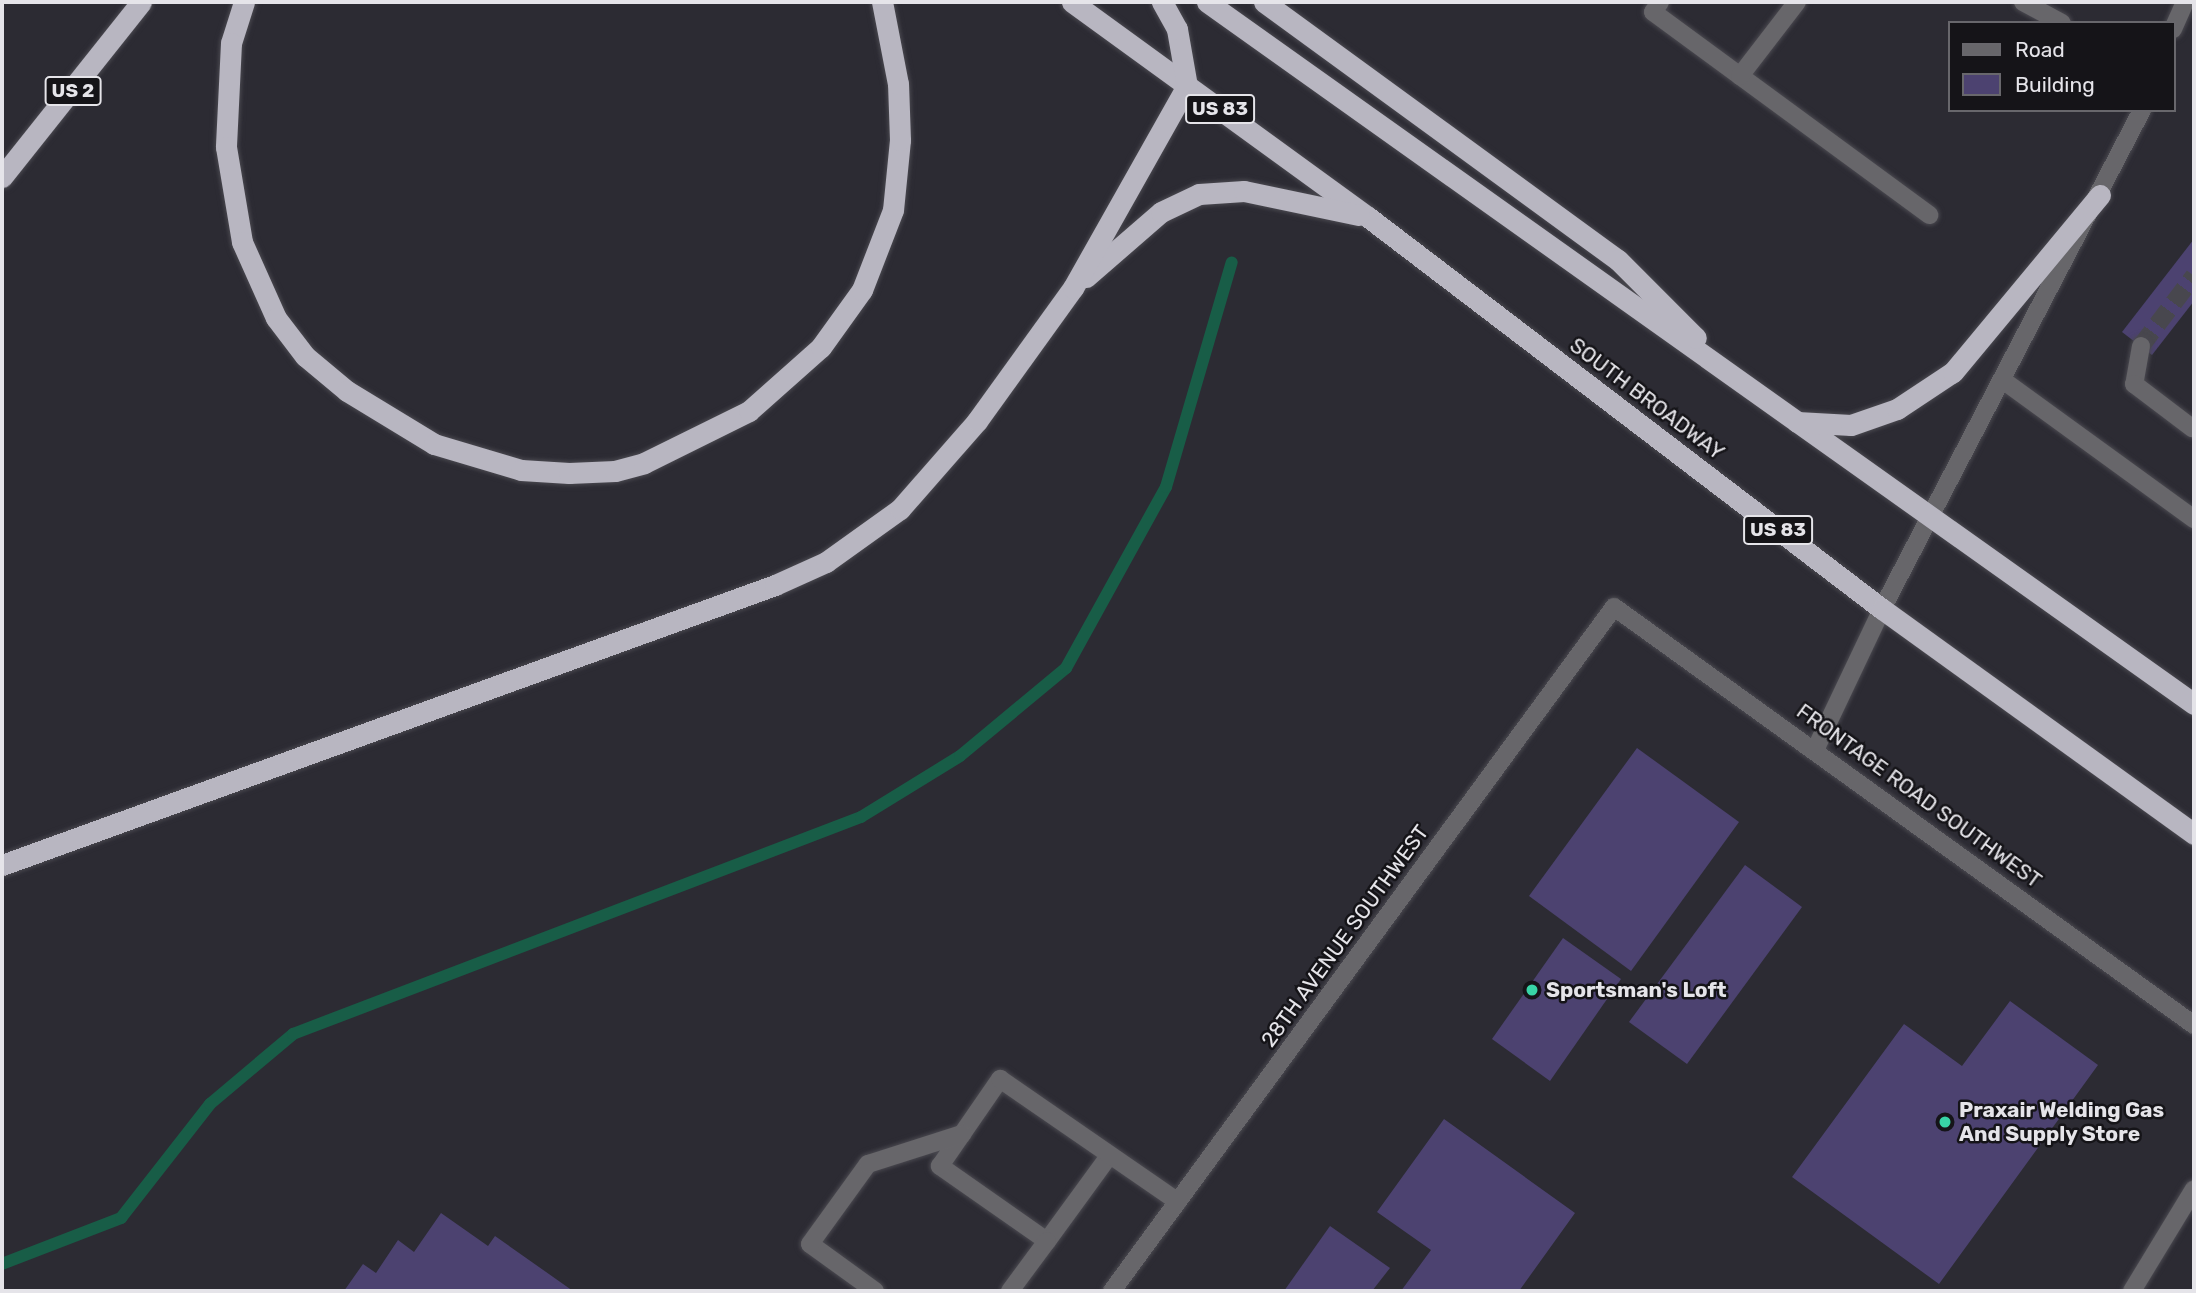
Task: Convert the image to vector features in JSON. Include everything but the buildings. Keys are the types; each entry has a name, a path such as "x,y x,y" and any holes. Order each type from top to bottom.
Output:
{"highway":[{"name":"US 2","path":"2,177 141,2"},
{"path":"244,2 231,43 226,147 242,242 276,318 306,356 347,391 434,444 521,470 569,473 615,471 644,463 749,411 821,347 862,290 893,210 900,140 898,84 882,2"},
{"name":"SOUTH BROADWAY","path":"1072,2 1368,216 1882,609 2194,834"},
{"path":"2,865 704,612 826,562 900,509 977,421 1073,288 1187,86 1177,29 1162,2"},
{"path":"1207,2 2194,704"},
{"path":"1264,2 1618,260 1740,381"},
{"path":"1073,288 1161,212 1199,194 1244,191 1368,216"},
{"path":"1797,422 1851,425 1897,409 1953,372 2101,195"}],"street":[{"path":"1660,2 1653,12 1929,215"},
{"path":"1740,76 1797,2"},
{"path":"2023,2 2058,21"},
{"path":"2175,24 2185,2"},
{"path":"1816,748 1882,609 2101,195 2141,112"},
{"path":"2141,346 2134,384 2194,427"},
{"path":"2004,381 2194,519"},
{"name":"FRONTAGE ROAD SOUTHWEST","path":"1614,607 1816,748 2194,1025"},
{"name":"28TH AVENUE SOUTHWEST","path":"1112,1291 1614,607"},
{"path":"1047,1241 940,1166 1000,1079 1178,1202"},
{"path":"875,1291 810,1244 868,1164 962,1134"},
{"path":"1010,1291 1109,1156"},
{"path":"2132,1291 2194,1189"}],"waterway":[{"path":"2,1264 121,1218 210,1104 293,1034 861,817 960,756 1066,668 1166,487 1232,262"}],"tunnel":[{"path":"2141,346 2194,276"}],"place":[{"name":"Sportsman's Loft","path":"1532,990"},
{"name":"Praxair Welding Gas And Supply Store","path":"1945,1122"}]}
